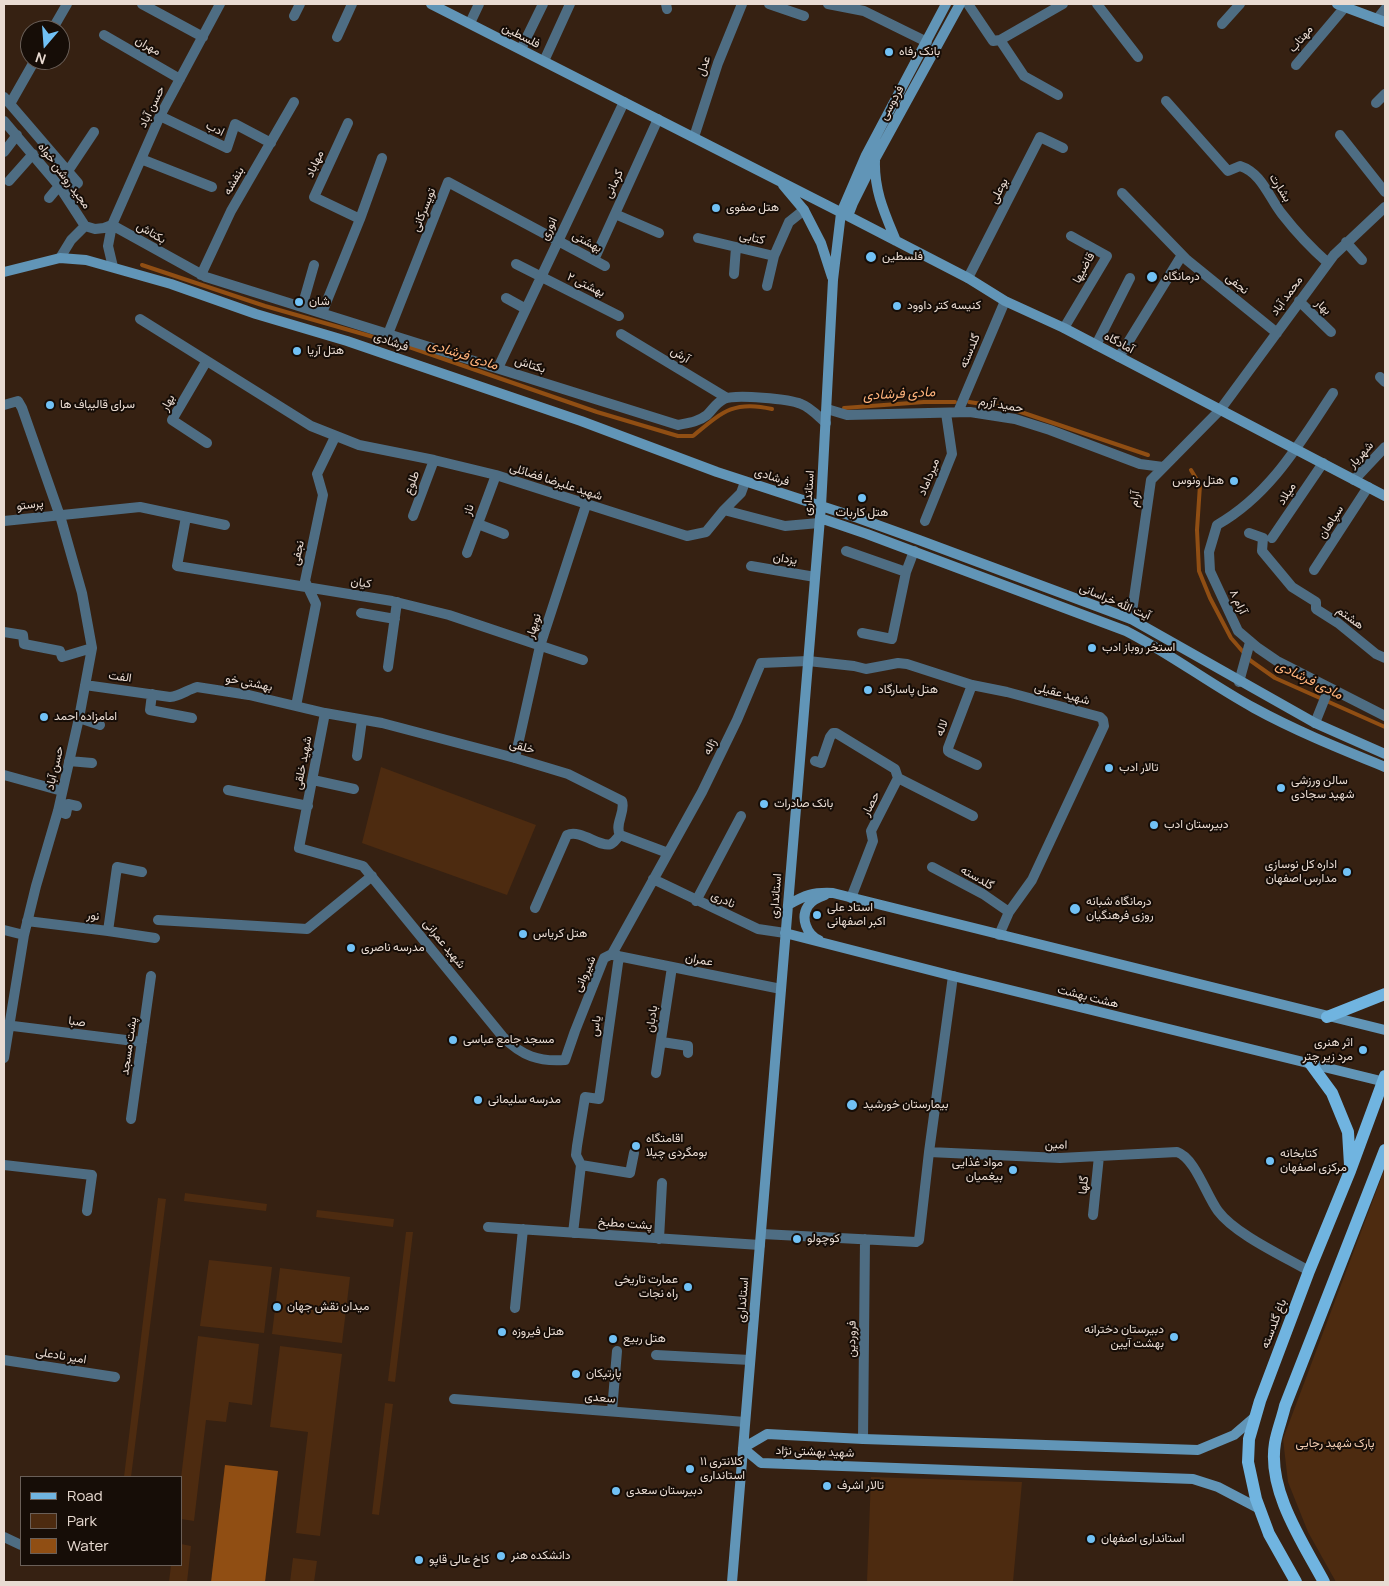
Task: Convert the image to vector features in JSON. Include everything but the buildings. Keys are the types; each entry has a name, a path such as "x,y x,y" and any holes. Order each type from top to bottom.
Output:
{"main road":[{"name":"فلسطین","path":"431,4 844,214"},
{"name":"فردوسی","path":"844,214 845,200 872,143 946,4"},
{"name":"فردوسی","path":"844,214 853,203 876,157 960,4"},
{"path":"1341,5 1381,20"},
{"path":"876,157 875,178 881,203 896,241"},
{"path":"779,181 804,210 821,243 833,280"},
{"name":"آمادگاه","path":"844,214 968,278 1005,301 1064,328 1385,496"},
{"name":"استانداری","path":"732,1582 821,506 833,280 844,214"},
{"name":"فرشادی","path":"4,272 60,258 86,260 113,267 171,284 256,314 384,353 589,424 745,482 821,506"},
{"name":"آیت الله خراسانی","path":"821,506 910,536 1131,620 1186,649 1239,682 1315,723 1385,754"},
{"name":"آیت الله خراسانی","path":"819,520 867,534 1126,631 1152,644 1254,708 1310,736 1385,767"},
{"path":"1048,601 1053,590"},
{"path":"788,905 803,896 816,892 833,893 1385,1030"},
{"path":"824,942 816,938 809,931 805,923 805,913 808,906 815,900 833,893"},
{"name":"هشت بهشت","path":"786,933 1310,1064 1385,1080"},
{"path":"1327,1017 1385,994"},
{"path":"1310,1064 1332,1093 1348,1132 1350,1171"},
{"name":"باغ گلدسته","path":"1296,1582 1269,1534 1260,1509 1248,1462 1249,1439 1309,1270 1385,1080"},
{"path":"1324,1582 1289,1518 1276,1476 1275,1444 1285,1406 1385,1150"},
{"name":"شهید بهشتی نژاد","path":"1256,1416 1234,1435 1198,1450 767,1434 743,1448 761,1463 1193,1479 1218,1487 1260,1509"}],"street":[{"path":"58,20 67,4"},
{"path":"142,4 203,37"},
{"name":"حسن آباد","path":"113,267 108,246 112,224 160,116 220,4"},
{"path":"294,16 300,4"},
{"path":"337,37 352,4"},
{"path":"470,23 479,4"},
{"path":"520,49 542,4"},
{"path":"544,61 570,4"},
{"name":"عدل","path":"694,137 718,62 742,4"},
{"path":"769,4 804,16"},
{"path":"828,4 864,11 927,42"},
{"path":"968,4 993,41 1000,40 1063,4"},
{"path":"1097,4 1138,57"},
{"path":"1222,24 1240,4"},
{"name":"مهتاب","path":"1296,65 1341,5"},
{"path":"1381,20 1385,8"},
{"name":"مهران","path":"104,35 180,79"},
{"path":"1000,40 1024,76 1058,95"},
{"path":"7,100 28,70"},
{"path":"1376,103 1385,94"},
{"name":"مجید روشن خواه","path":"7,100 78,183 62,190"},
{"name":"بشارت","path":"1166,101 1228,170 1240,166 1262,181 1272,201 1282,214 1328,263"},
{"name":"بنفشه","path":"201,275 231,211 294,102"},
{"name":"انوری","path":"498,368 624,102"},
{"name":"ادب","path":"160,116 227,148 235,124 271,143"},
{"name":"کرمانی","path":"594,260 658,119"},
{"name":"مجید روشن خواه","path":"4,121 62,190 86,226 95,229 104,228 112,224"},
{"name":"مهاباد","path":"348,123 314,197 360,219"},
{"path":"68,172 94,132"},
{"path":"1340,135 1385,192"},
{"path":"4,152 17,136"},
{"name":"بوعلی","path":"968,278 1040,137 1063,148"},
{"path":"9,181 32,154"},
{"path":"322,313 360,219 382,158"},
{"path":"142,160 212,187"},
{"name":"تویسرکانی","path":"388,334 448,182 558,241"},
{"path":"50,198 62,190"},
{"name":"نجفی","path":"1122,193 1182,255 1277,333"},
{"name":"کتابی","path":"698,238 774,256 789,222 804,210"},
{"name":"محمد آباد","path":"1220,410 1256,358 1277,333 1328,263 1346,242 1384,211"},
{"path":"614,214 659,233"},
{"name":"بکتاش","path":"112,224 201,275 678,424 694,422 706,416 716,403 727,398"},
{"path":"60,258 72,240 86,226"},
{"name":"قاضیها","path":"1064,328 1107,256 1071,236"},
{"name":"بهشتی","path":"558,241 605,266"},
{"path":"1346,242 1362,260"},
{"path":"734,274 736,247"},
{"path":"1119,357 1182,255"},
{"path":"767,286 774,256"},
{"name":"بهشتی ۲","path":"516,264 620,316"},
{"path":"302,307 314,266"},
{"path":"1096,345 1130,278"},
{"path":"506,298 526,309"},
{"name":"گلدسته","path":"958,412 1005,301"},
{"name":"بهار","path":"1299,301 1331,332"},
{"path":"140,319 311,426 335,437"},
{"name":"آرش","path":"621,334 727,398"},
{"name":"بهار","path":"206,362 172,420 207,443"},
{"path":"1296,450 1333,393"},
{"path":"727,398 766,398 801,404 826,423"},
{"name":"حسن آباد","path":"4,405 18,401 22,408 59,514 82,593 92,648 79,718 58,811 27,921 7,1025 4,1058"},
{"name":"حمید آزرم","path":"827,408 847,415 970,412 1015,419 1050,430 1140,464 1164,467"},
{"name":"آرام","path":"1131,620 1151,480 1220,410"},
{"name":"میرداماد","path":"925,521 952,454 946,413"},
{"name":"نجفی","path":"296,706 316,604 305,581 323,495 317,474 335,437"},
{"name":"شهید علیرضا فضائلی","path":"335,437 359,445 496,475 687,536 706,532 742,492 745,482"},
{"name":"شهریار","path":"1354,480 1385,447"},
{"name":"۸ آرام","path":"1296,450 1272,480 1248,504 1217,525 1208,552 1210,571 1238,631 1250,642 1277,661 1385,716"},
{"name":"طلوع","path":"414,516 434,460"},
{"name":"میلاد","path":"1272,538 1323,463"},
{"name":"ناز","path":"467,553 496,475"},
{"name":"سپاهان","path":"1314,570 1368,487"},
{"name":"نوبهار","path":"515,758 540,646 586,505"},
{"name":"پرستو","path":"4,521 140,507 225,525"},
{"path":"724,510 785,526 819,520"},
{"name":"کیان","path":"186,517 177,566 397,602 449,615 583,660"},
{"path":"478,524 504,534"},
{"name":"هشتم","path":"1249,534 1263,538 1262,551 1292,587 1316,602 1316,610 1338,623 1376,654 1385,658"},
{"path":"846,551 906,572"},
{"path":"862,633 892,639 906,572 914,551"},
{"name":"یزدان","path":"751,566 815,577"},
{"path":"388,667 397,602"},
{"path":"361,614 395,619"},
{"path":"4,632 23,635 24,644 60,651 62,657 92,648"},
{"path":"1239,682 1250,642"},
{"name":"شهید عقیلی","path":"808,661 866,669 907,664 972,685 1008,692 1100,717 1103,720 1104,726 1064,808 1056,832 1032,880 1009,912 998,935"},
{"name":"ژاله","path":"653,879 702,792 737,720 760,663 808,661"},
{"name":"الفت","path":"85,685 170,697 179,696 197,687"},
{"name":"لاله","path":"972,685 948,751 976,765"},
{"name":"بهشتی خو","path":"197,687 249,695 296,706"},
{"path":"1315,723 1329,688"},
{"path":"152,694 150,710 192,718"},
{"path":"296,706 325,713"},
{"name":"خلقی","path":"325,713 382,723 568,774 622,801 624,806 618,830 620,835"},
{"name":"شهید خلقی","path":"299,848 325,713"},
{"path":"79,718 100,725"},
{"path":"357,756 362,720"},
{"path":"815,761 821,763 830,737 833,733 836,733 895,769 898,772 898,778 973,816"},
{"path":"69,761 92,762"},
{"path":"4,775 62,792"},
{"name":"حصار","path":"851,898 873,841 871,831 898,778"},
{"path":"313,780 354,789"},
{"path":"228,790 308,806"},
{"path":"58,811 66,814 68,804 77,806"},
{"path":"696,901 741,816"},
{"path":"535,908 567,836 571,834 608,844 614,843 620,835 668,853"},
{"name":"شهید عمرانی","path":"299,848 363,866 514,1048 540,1059 565,1060"},
{"path":"108,931 117,867 142,872"},
{"name":"گلدسته","path":"932,867 983,894 1009,912"},
{"path":"158,920 307,929 372,876"},
{"name":"نادری","path":"653,879 758,929 786,933"},
{"name":"شیروانی","path":"565,1060 604,958 615,955 653,879"},
{"name":"نور","path":"27,921 155,938"},
{"path":"4,930 24,935"},
{"name":"عمران","path":"615,955 781,989"},
{"name":"یاس","path":"581,1165 576,1155 585,1097 598,1099 615,955"},
{"name":"بادبان","path":"656,1073 672,967"},
{"name":"پشت مسجد","path":"131,1119 151,976"},
{"path":"762,1234 916,1242 919,1240 953,976"},
{"name":"صبا","path":"7,1025 142,1042"},
{"path":"662,1042 688,1046 688,1053"},
{"name":"امین","path":"929,1152 1060,1158 1177,1152 1183,1154 1197,1172 1201,1183 1219,1212 1238,1230 1309,1270"},
{"path":"573,1233 581,1165 630,1173 634,1153"},
{"name":"گلها","path":"1093,1216 1099,1156"},
{"path":"4,1165 92,1175 87,1211"},
{"path":"659,1239 662,1183"},
{"name":"پشت مطبخ","path":"488,1227 760,1245"},
{"path":"515,1308 523,1229"},
{"name":"فروردین","path":"863,1439 865,1239"},
{"path":"612,1411 616,1351"},
{"path":"656,1354 750,1360"},
{"name":"امیر نادعلی","path":"4,1360 115,1377"},
{"name":"سعدی","path":"454,1399 745,1422"},
{"path":"4,1537 20,1545"}],"green space":[{"path":"381,767 536,825 507,895 362,843"},
{"name":"پارک شهید رجایی","path":"1385,1168 1385,1582 1336,1582 1308,1532 1288,1482 1283,1439"},
{"path":"185,1193 267,1204 266,1211 184,1201"},
{"path":"158,1198 166,1199 131,1476 124,1476"},
{"path":"317,1210 394,1219 393,1227 316,1217"},
{"path":"406,1232 413,1232 395,1382 388,1381"},
{"path":"209,1260 272,1267 264,1333 200,1326"},
{"path":"280,1268 350,1277 342,1343 272,1334"},
{"path":"198,1336 259,1344 252,1405 229,1402 226,1422 206,1420 194,1521 182,1519 181,1476"},
{"path":"280,1346 342,1354 320,1536 296,1533 308,1432 270,1427"},
{"path":"385,1403 393,1404 379,1515 372,1514"},
{"path":"871,1477 1022,1482 1013,1582 867,1582"},
{"path":"182,1544 191,1546 187,1582 169,1582 171,1566 182,1566"},
{"path":"293,1558 317,1561 314,1582 290,1582"}],"water":[{"path":"225,1465 278,1471 265,1582 211,1582"}],"waterway":[{"name":"مادی فرشادی","path":"142,265 265,306 412,348 597,412 678,436 693,436 712,420 738,407 748,406 772,409"},
{"name":"مادی فرشادی","path":"844,408 924,402 955,402"},
{"name":"مادی فرشادی","path":"969,402 1009,408 1148,455"},
{"name":"مادی فرشادی","path":"1191,470 1200,485 1197,530 1199,571 1210,598 1231,638 1251,661 1275,678 1385,727"}],"place":[{"name":"بانک رفاه","path":"889,52"},
{"name":"هتل صفوی","path":"716,208"},
{"name":"فلسطین","path":"871,257"},
{"name":"درمانگاه","path":"1152,277"},
{"name":"شان","path":"299,302"},
{"name":"کنیسه کتر داوود","path":"897,306"},
{"name":"هتل آریا","path":"297,351"},
{"name":"سرای قالیباف ها","path":"50,405"},
{"name":"هتل ونوس","path":"1234,481"},
{"name":"هتل کاربات","path":"862,498"},
{"name":"استخر روباز ادب","path":"1092,648"},
{"name":"هتل پاسارگاد","path":"868,690"},
{"name":"امامزاده احمد","path":"44,717"},
{"name":"تالار ادب","path":"1109,768"},
{"name":"سالن ورزشی شهید سجادی","path":"1281,788"},
{"name":"بانک صادرات","path":"764,804"},
{"name":"دبیرستان ادب","path":"1154,825"},
{"name":"اداره کل نوسازی مدارس اصفهان","path":"1347,872"},
{"name":"درمانگاه شبانه روزی فرهنگیان","path":"1075,909"},
{"name":"استاد علی اکبر اصفهانی","path":"817,915"},
{"name":"هتل کریاس","path":"523,934"},
{"name":"مدرسه ناصری","path":"351,948"},
{"name":"مسجد جامع عباسی","path":"453,1040"},
{"name":"اثر هنری مرد زیر چتر","path":"1363,1050"},
{"name":"مدرسه سلیمانی","path":"478,1100"},
{"name":"بیمارستان خورشید","path":"852,1105"},
{"name":"اقامتگاه بومگردی چیلا","path":"636,1146"},
{"name":"کتابخانه مرکزی اصفهان","path":"1270,1161"},
{"name":"مواد غذایی بیغمیان","path":"1013,1170"},
{"name":"کوچولو","path":"797,1239"},
{"name":"عمارت تاریخی راه نجات","path":"688,1287"},
{"name":"میدان نقش جهان","path":"277,1307"},
{"name":"هتل فیروزه","path":"502,1332"},
{"name":"دبیرستان دخترانه بهشت آیین","path":"1174,1337"},
{"name":"هتل ربیع","path":"613,1339"},
{"name":"پارتیکان","path":"576,1374"},
{"name":"کلانتری ۱۱ استانداری","path":"690,1469"},
{"name":"تالار اشرف","path":"827,1486"},
{"name":"دبیرستان سعدی","path":"616,1491"},
{"name":"استانداری اصفهان","path":"1091,1539"},
{"name":"دانشکده هنر","path":"501,1556"},
{"name":"کاخ عالی قاپو","path":"419,1560"}]}
